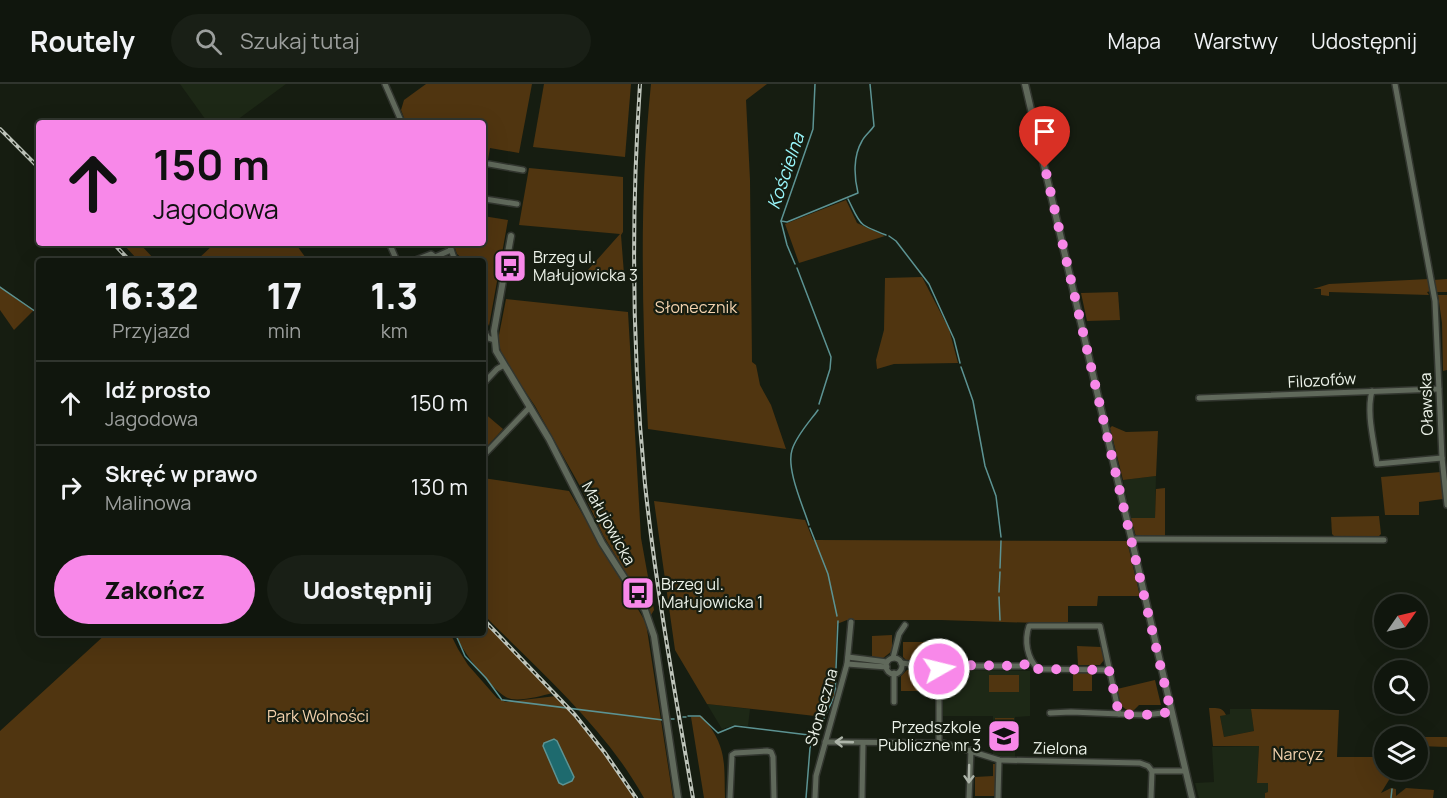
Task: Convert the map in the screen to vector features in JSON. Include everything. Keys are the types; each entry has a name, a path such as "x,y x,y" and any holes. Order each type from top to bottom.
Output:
{"street":[{"path":"385,84 401,120"},
{"path":"1025,84 1191,798"},
{"name":"Oławska","path":"1395,84 1435,301 1439,348 1442,458 1447,505"},
{"path":"489,164 523,170"},
{"path":"486,199 517,204"},
{"path":"494,340 511,236"},
{"path":"450,246 454,258"},
{"path":"421,258 452,250"},
{"name":"Małujowicka","path":"486,334 488,338 494,340 496,351 549,439 602,543 645,610 651,624 678,798"},
{"path":"486,381 504,365"},
{"path":"1372,391 1439,389"},
{"name":"Filozofów","path":"1199,398 1372,391 1370,397 1372,427 1377,464"},
{"path":"486,453 530,407"},
{"name":"Oławska","path":"1377,464 1442,458"},
{"path":"1131,539 1384,540"},
{"name":"Słoneczna","path":"815,798 816,776 847,664 851,622"},
{"path":"894,702 894,673 899,662 900,647 898,641 900,631 905,625"},
{"path":"1109,670 1038,669 1030,661 1029,626 1100,626 1119,714"},
{"path":"848,657 887,665"},
{"path":"847,664 887,665 899,662 920,666 1022,666 1030,661"},
{"path":"887,665 889,672 894,673"},
{"path":"939,665 939,743"},
{"path":"1050,714 1064,712 1144,715 1171,712"},
{"name":"Zielona","path":"825,742 950,743 999,760 1140,763 1148,766 1152,771 1185,771"},
{"path":"862,798 863,743"},
{"path":"969,798 971,750"},
{"path":"730,798 732,755 767,751 771,752 773,757 774,798"},
{"path":"998,798 999,760"},
{"path":"1151,798 1152,771"}],"shaded area":[{"path":"180,84 286,84 237,120 206,120"},
{"path":"1156,476 1155,518 1131,518 1123,480"},
{"path":"944,670 1030,671 1030,716 1015,717 1015,758 993,755 993,716 941,716"},
{"path":"707,704 750,709 748,726 735,725 722,729"},
{"path":"1230,709 1251,709 1254,731 1224,737 1220,716 1230,714"},
{"path":"1259,746 1257,782 1268,782 1268,792 1265,793 1265,798 1199,798 1195,783 1214,782 1212,747"}],"green space":[{"path":"426,84 532,84 519,153 490,148 486,171 486,120 405,120 401,110 404,100"},
{"path":"544,84 631,84 625,157 533,147"},
{"name":"Słonecznik","path":"651,84 767,84 746,100 750,180 752,362 756,365 760,385 771,405 786,449 648,429 644,343 643,213"},
{"path":"529,168 623,177 623,232 621,235 624,274 588,270 620,234 519,225"},
{"path":"846,200 857,223 885,236 799,263 785,224"},
{"path":"486,216 508,220 489,326 486,320 486,258 462,258 454,246 486,246"},
{"path":"125,246 142,246 153,258 136,258"},
{"path":"212,246 297,246 306,258 199,258"},
{"path":"922,277 949,329 958,363 894,364 877,369 876,360 884,330 885,278"},
{"path":"1429,279 1431,291 1427,292 1429,295 1329,292 1329,296 1321,295 1321,289 1313,289 1329,284"},
{"path":"1447,279 1447,292 1436,292 1433,280"},
{"path":"0,287 34,310 14,330 0,310"},
{"path":"1118,292 1120,320 1087,321 1081,293"},
{"path":"1438,295 1447,295 1447,370 1443,371 1442,323"},
{"path":"506,299 628,312 641,538 654,610 651,615 603,535 581,488 535,406 502,357 498,340"},
{"path":"486,415 503,429 486,448"},
{"path":"1112,426 1126,432 1158,431 1156,476 1123,480 1110,428"},
{"path":"1441,472 1443,499 1419,502 1419,515 1385,515 1381,477"},
{"path":"486,478 569,491 646,623 673,798 644,798 628,772 591,723 486,617"},
{"path":"1165,488 1165,538 1136,537 1131,518 1155,518 1156,489"},
{"path":"654,501 805,520 813,540 1127,541 1140,596 1098,596 1097,606 1068,606 1068,624 847,620 837,624 834,695 824,717 707,704 675,650"},
{"path":"1379,516 1381,534 1378,537 1335,537 1332,534 1331,517"},
{"path":"486,624 553,693 527,699 511,699 504,696 488,681 456,636 486,636"},
{"path":"892,635 892,651 882,659 872,656 872,636"},
{"name":"Park Wolności","path":"104,636 452,636 468,665 497,698 506,702 556,696 598,745 635,798 0,798 0,731"},
{"path":"903,642 937,642 937,661 907,661 903,657"},
{"path":"1077,646 1101,647 1104,660 1100,665 1078,665"},
{"path":"907,670 922,670 922,691 901,691 901,676"},
{"path":"1073,671 1092,671 1092,691 1073,691"},
{"path":"989,675 1019,675 1019,692 989,692"},
{"path":"1155,680 1161,705 1139,705 1133,711 1123,707 1117,689"},
{"name":"Narcyz","path":"1209,708 1219,708 1225,712 1226,715 1220,716 1224,737 1254,731 1251,709 1339,710 1337,757 1374,757 1374,780 1389,780 1381,793 1391,788 1396,789 1396,796 1406,788 1434,790 1433,798 1265,798 1268,783 1257,783 1259,746 1213,746"},
{"path":"702,716 720,746 725,798 704,798 691,717"},
{"path":"995,718 1014,718 1014,742 997,741"},
{"path":"1428,736 1447,737 1447,747 1428,746"},
{"path":"993,764 996,764 997,798 975,796 975,777 993,776"}],"water":[{"path":"554,739 574,777 572,781 563,785 559,783 543,746 544,743"}],"waterway":[{"name":"Kościelna","path":"795,264 781,221 813,129 815,84"},
{"path":"781,221 787,222 858,193 855,173 857,153 863,139 874,126 870,84"},
{"path":"848,199 861,223 886,235"},
{"path":"889,236 896,241 929,284 954,339 960,363"},
{"name":"Kościelna","path":"797,268 831,357 830,369 819,404"},
{"path":"0,287 36,312"},
{"path":"961,367 973,401 985,466 996,496 1001,537"},
{"name":"Kościelna","path":"809,525 793,477 791,458 797,439 818,410"},
{"name":"Kościelna","path":"810,528 828,574 837,616"},
{"path":"1000,568 1001,541"},
{"path":"999,592 1000,572"},
{"path":"999,597 1000,620"},
{"name":"Kościelna","path":"836,668 838,621"},
{"path":"456,636 465,656 486,678 502,700"},
{"name":"Kościelna","path":"806,798 810,748 835,695 836,672"},
{"path":"503,700 663,720"},
{"path":"688,716 700,716 718,733 735,726 817,736"},
{"path":"1391,798 1392,789"}],"railway":[{"path":"640,84 634,234 637,384 645,484 655,563 693,798"},
{"path":"0,129 36,165"},
{"path":"116,246 127,258"},
{"path":"486,622 575,715 636,798"}],"place":[{"name":"Brzeg ul. Małujowicka 3","path":"510,266"},
{"name":"Brzeg ul. Małujowicka 1","path":"638,593"},
{"name":"Przedszkole Publiczne nr 3","path":"1004,736"}],"route":[{"path":"939,669 939,665 1022,666 1027,665 1030,661 1038,669 1109,670 1119,714 1144,715 1171,712 1045,168"}]}
